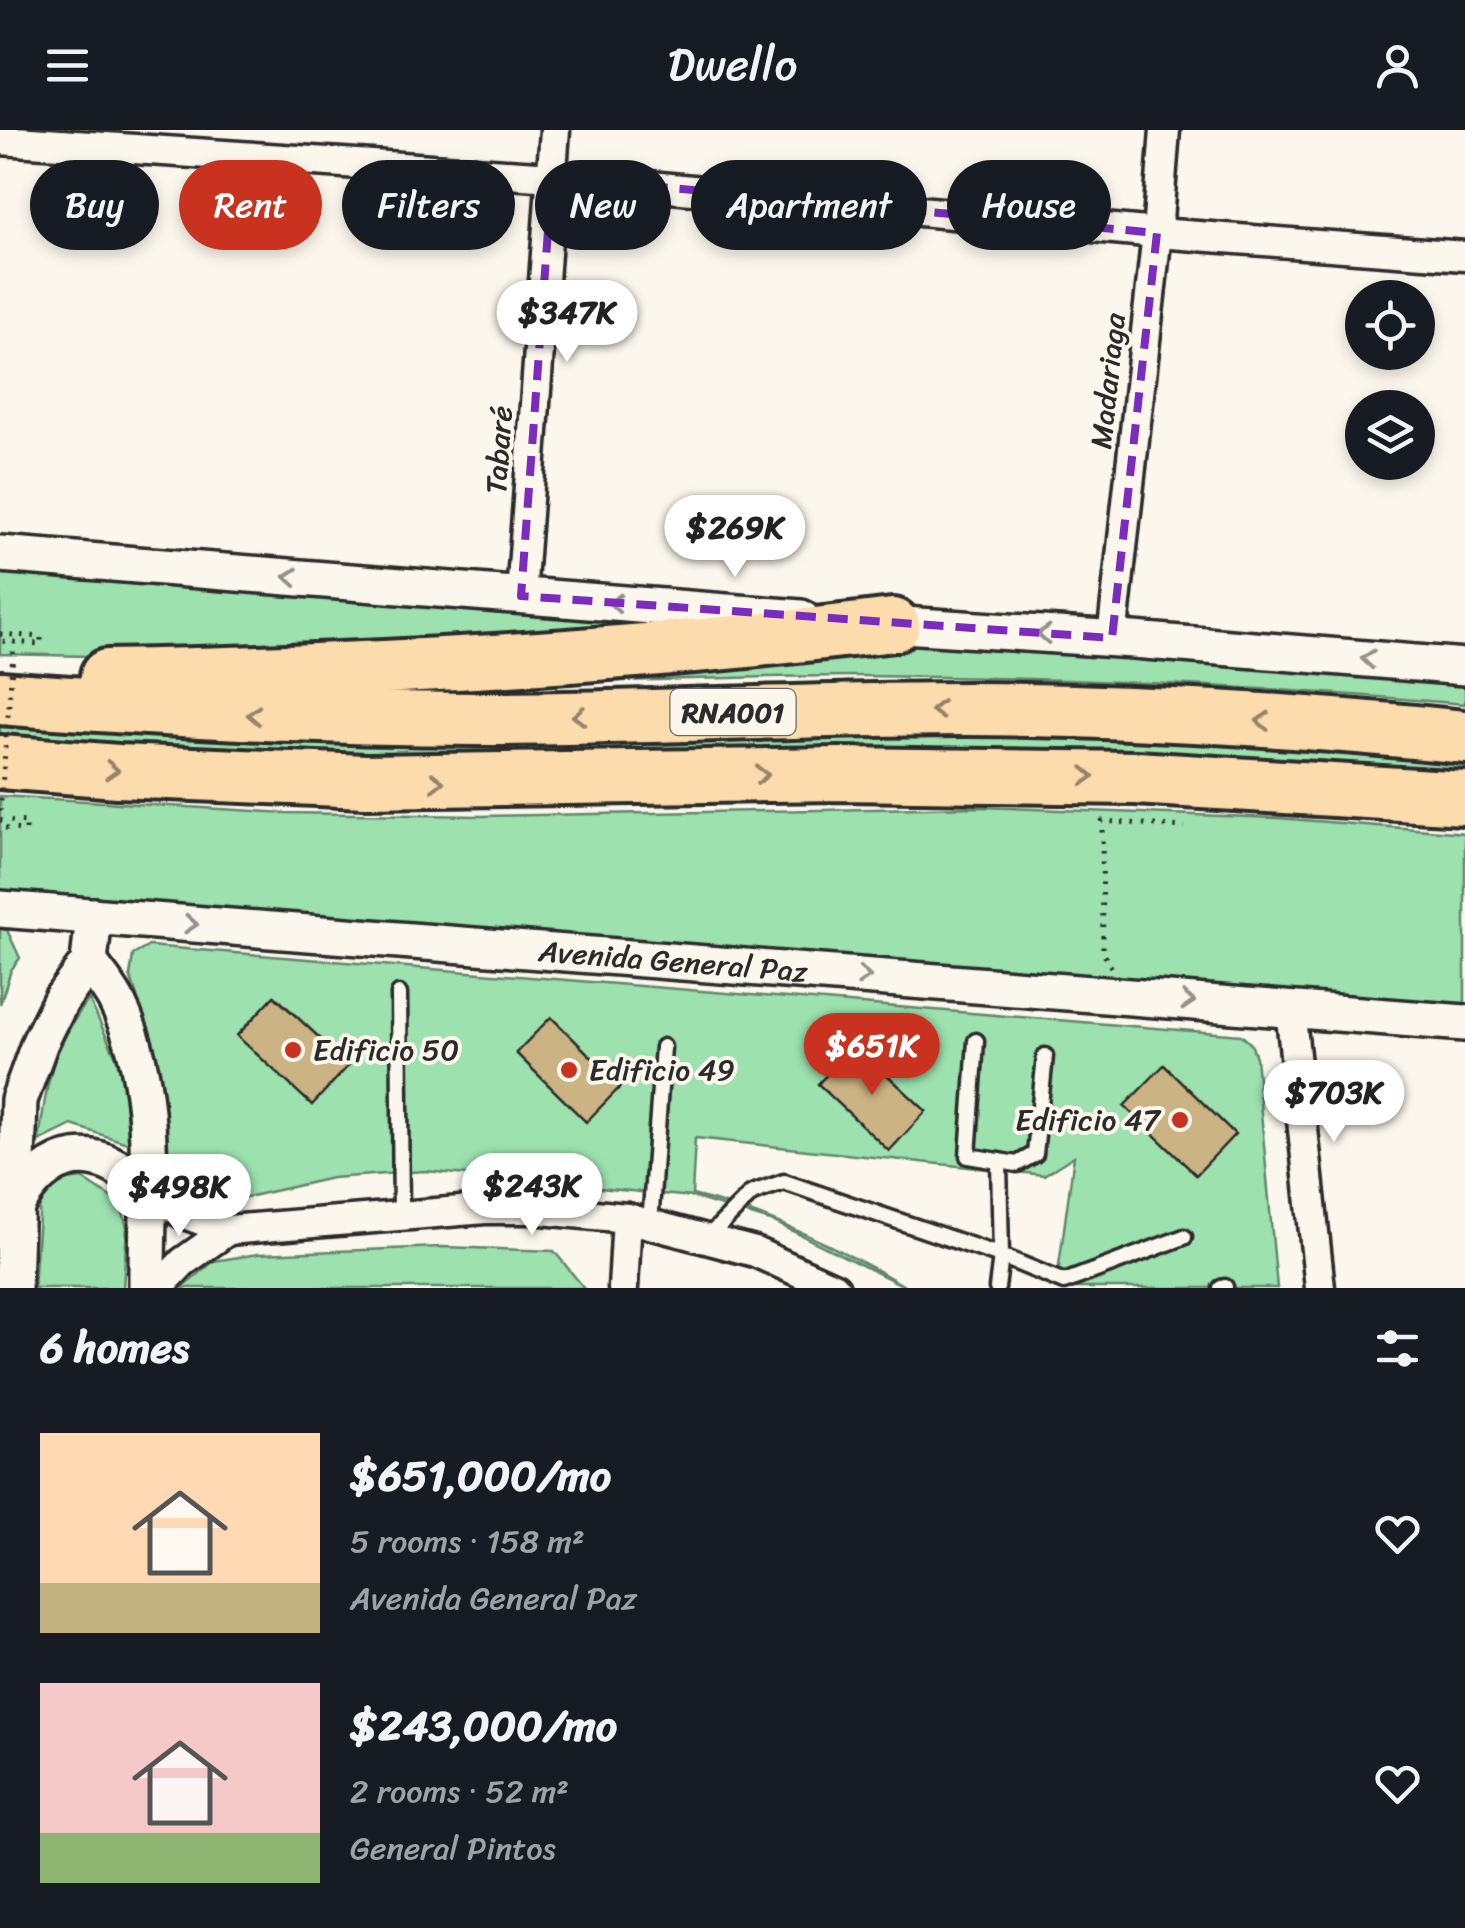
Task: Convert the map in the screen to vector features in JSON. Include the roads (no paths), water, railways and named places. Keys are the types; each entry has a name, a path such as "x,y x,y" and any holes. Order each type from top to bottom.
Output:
{"highway":[{"path":"7,660 321,672 784,638 893,625"},
{"name":"RNA001","path":"0,698 201,714 345,718 1010,710 1342,725 1465,738"},
{"name":"RNA001","path":"0,762 153,773 366,781 840,774 1136,778 1465,798"}],"street":[{"name":"Tabaré","path":"553,160 555,130"},
{"name":"Madariaga","path":"1112,638 1165,130"},
{"path":"0,140 535,175"},
{"path":"671,187 1157,233 1465,256"},
{"name":"Tabaré","path":"521,596 547,250"},
{"path":"0,554 1465,666"},
{"name":"Avenida General Paz","path":"0,909 1465,1022"},
{"path":"13,1288 19,1100 27,1073 61,1000 90,962 94,916"},
{"path":"90,962 114,997 140,1070 149,1130 147,1288"},
{"path":"1290,1008 1320,1288"},
{"path":"0,1236 33,1179 48,1166 85,1157 120,1166 146,1190 182,1213 228,1230 401,1215 531,1209 638,1221 754,1252 834,1288"},
{"path":"623,1288 638,1221"},
{"path":"158,1288 183,1262 228,1230"}],"lane":[{"path":"399,994 401,1215"},
{"path":"976,1041 968,1156 1017,1164 1035,1154 1045,1056"},
{"path":"638,1221 663,1047"},
{"path":"998,1288 999,1161"},
{"path":"706,1239 752,1193 784,1182 1001,1256 1065,1285 1184,1237"}],"place":[{"name":"Edificio 50","path":"293,1050"},
{"name":"Edificio 49","path":"569,1070"},
{"name":"Edificio 47","path":"1180,1120"}]}
